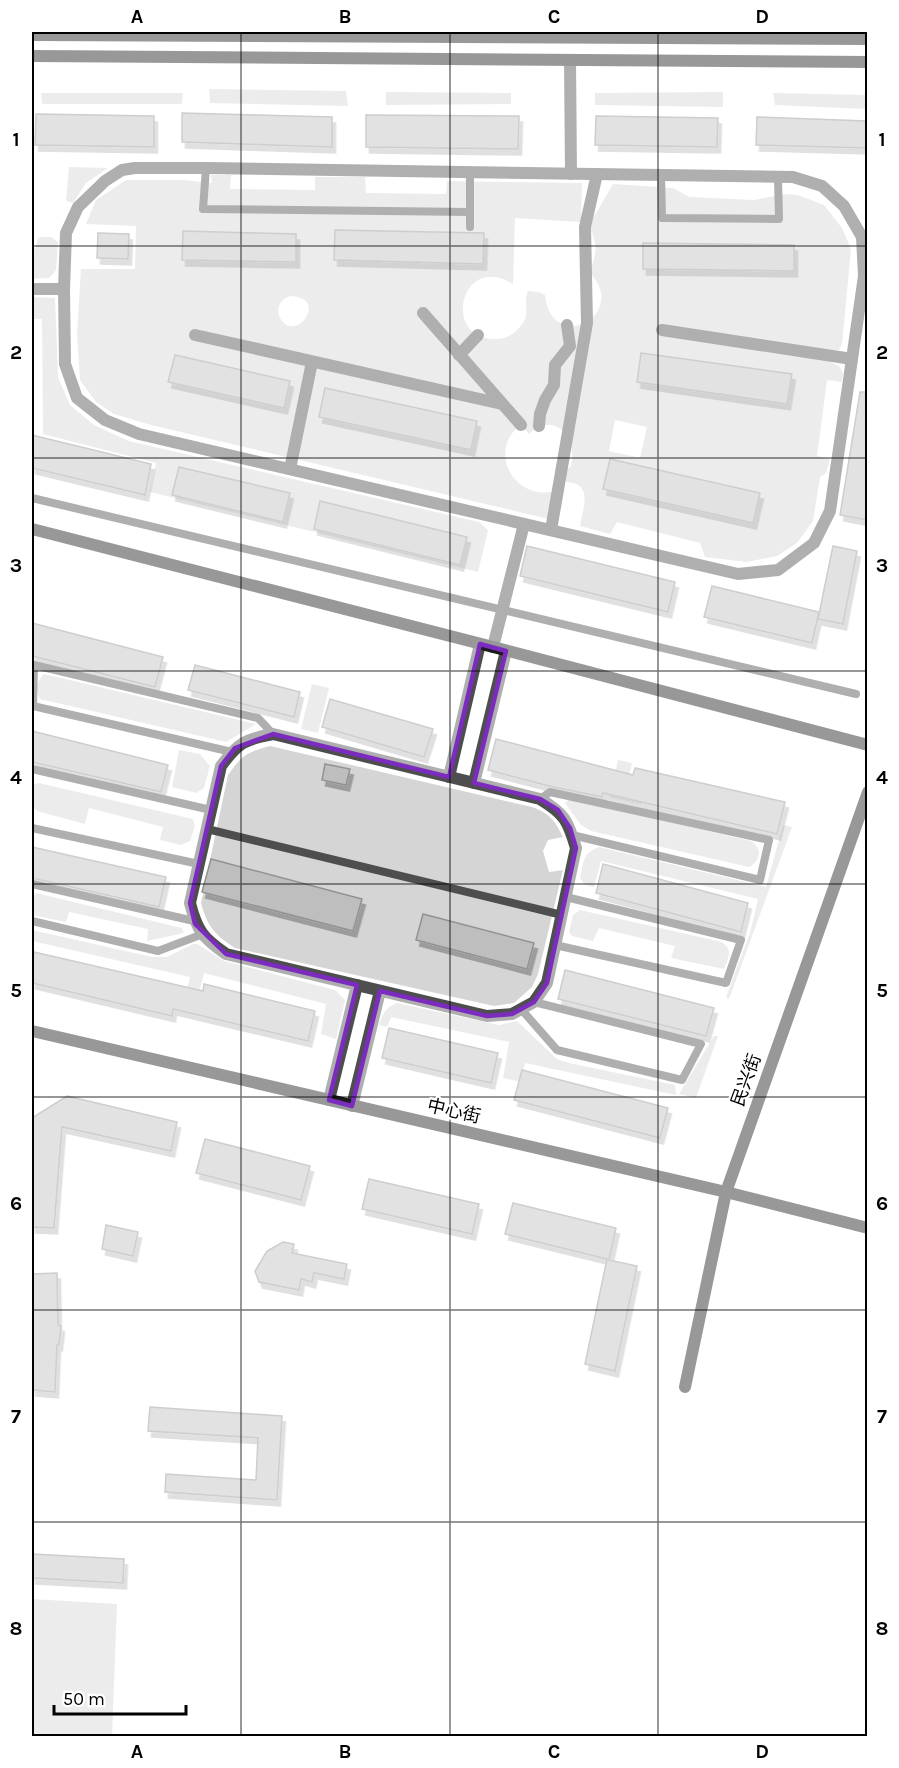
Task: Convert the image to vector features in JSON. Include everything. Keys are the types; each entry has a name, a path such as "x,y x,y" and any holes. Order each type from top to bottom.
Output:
{"street":[{"path":"32,35 782,35 867,39"},
{"path":"32,56 867,62"},
{"path":"570,60 571,174"},
{"path":"206,168 470,172 793,177 822,186 844,206 862,237 864,276 830,511 814,543 778,570 738,574 139,434 105,420 77,398 65,364 66,233 78,207 105,181 122,170 206,168"},
{"path":"551,530 587,323 585,227 597,174"},
{"path":"32,289 64,289"},
{"path":"423,313 520,425"},
{"path":"539,426 545,400 554,385 555,365 570,346 567,326"},
{"path":"662,330 852,359"},
{"path":"195,335 502,404"},
{"path":"459,355 478,335"},
{"path":"290,469 312,362"},
{"path":"493,647 524,524"},
{"path":"32,529 867,745"},
{"path":"449,777 480,644"},
{"path":"474,783 506,651"},
{"path":"273,734 540,799 558,810 570,828 576,848 546,983 534,1002 512,1014 487,1016 226,954 209,942 195,921 190,903 221,766 235,747 254,737 273,734"},
{"name":"民兴街","path":"685,1387 726,1192 867,792"},
{"path":"329,1100 357,985"},
{"path":"352,1106 380,991"},
{"name":"中心街","path":"32,1031 726,1192 867,1228"}],"lane":[{"path":"206,168 203,209 470,212"},
{"path":"470,172 470,227"},
{"path":"662,175 662,218 779,219 778,177"},
{"path":"32,498 856,694"},
{"path":"232,752 33,706 34,664 258,717 273,734"},
{"path":"32,769 211,810"},
{"path":"540,799 550,792 769,840 760,880 572,835"},
{"path":"32,828 199,864"},
{"path":"207,829 562,915"},
{"path":"32,884 195,921"},
{"path":"555,945 726,982 741,940 566,897"},
{"path":"32,921 158,951 203,934"},
{"path":"521,1009 557,1050 682,1080 701,1044 534,1002"}],"highlighted area":[{"path":"480,644 506,651 474,783 540,799 558,810 570,828 576,848 547,983 534,1002 512,1014 487,1016 380,991 352,1106 329,1100 357,985 226,954 195,924 190,903 221,766 235,748 273,734 449,777"}],"shaded area":[{"path":"209,89 346,91 348,106 210,103"},
{"path":"386,92 511,93 511,104 386,105"},
{"path":"723,92 723,107 595,105 595,93"},
{"path":"41,93 183,93 182,104 42,104"},
{"path":"773,93 867,95 867,109 775,105"},
{"path":"69,167 108,168 86,183 73,203 66,201"},
{"path":"211,175 231,175 230,189 315,190 315,177 365,177 366,193 446,194 447,181 582,183 581,222 515,218 513,284 495,277 480,279 470,287 464,300 463,314 468,327 479,336 496,339 512,334 523,323 528,291 545,295 550,312 555,319 569,326 583,324 595,315 599,309 601,293 590,272 595,249 589,225 613,184 673,188 689,197 754,200 784,194 798,195 824,205 842,228 851,249 842,344 839,350 829,350 828,361 839,366 843,373 842,382 827,380 817,456 830,459 826,473 820,477 813,521 797,543 777,556 747,562 705,557 700,543 617,522 610,534 580,526 584,492 575,483 566,482 563,473 571,466 571,445 562,430 555,426 538,427 529,434 520,425 510,437 506,449 506,462 518,483 541,493 555,491 549,519 147,424 114,414 96,402 80,380 77,335 81,269 135,269 136,226 86,224 96,200 126,180 184,180 212,183","holes":["335,231 484,234 483,263 334,260","183,232 296,234 296,262 183,260","794,245 793,271 643,269","290,296 302,298 308,304 309,311 301,323 294,326 287,325 280,318 279,307 284,299","641,353 791,374 787,403 637,382","174,355 290,381 284,408 169,382","325,388 477,421 471,450 319,417","615,420 647,427 640,458 609,451","610,459 759,493 753,522 603,489"]},
{"path":"51,237 58,242 56,270 49,278 32,279 32,252 38,238"},
{"path":"32,297 55,298 58,377 70,405 94,425 129,441 479,522 488,530 478,572 150,492 156,463 43,434 42,319 32,319"},
{"path":"44,674 256,724 226,742 40,699 37,686"},
{"path":"312,684 329,688 318,733 301,729"},
{"path":"270,746 532,807 551,818 563,837 548,840 543,851 549,872 563,870 538,974 532,987 514,1003 494,1006 235,948 222,939 209,924 201,903 228,775 246,755"},
{"path":"179,750 200,754 210,766 204,788 196,793 172,787"},
{"path":"618,760 632,763 626,792 646,797 641,804 609,797"},
{"path":"39,783 193,819 195,826 190,841 181,845 160,840 163,827 89,808 85,824 37,811 32,806 32,785"},
{"path":"570,799 751,841 759,851 758,858 749,867 591,831 581,825 565,803"},
{"path":"783,825 792,827 729,999 726,997 750,933 758,899 601,861 594,887 585,885 580,878 587,855 599,847 766,887"},
{"path":"36,893 182,928 184,933 147,941 148,929 69,912 66,922 32,915 32,899"},
{"path":"580,910 722,942 729,951 724,969 671,958 675,946 599,928 593,941 572,936 569,932 573,915"},
{"path":"32,930 152,957 167,957 197,944 224,961 335,990 345,1000 336,1039 321,1034 326,1004 204,973 196,1005 184,1002 190,977 32,941"},
{"path":"397,1003 499,1025 517,1021 557,1059 675,1085 676,1095 525,1063 521,1082 503,1078 509,1042 391,1017 387,1027 379,1025 385,1011"},
{"path":"714,1036 718,1036 696,1098 679,1094"},
{"path":"32,1599 117,1604 112,1736 32,1736"}],"building":[{"path":"182,113 332,117 332,147 182,142"},
{"path":"36,114 154,116 154,147 35,145"},
{"path":"366,115 519,116 518,149 366,147"},
{"path":"596,116 718,118 717,147 595,145"},
{"path":"757,117 867,121 867,148 756,145"},
{"path":"335,230 484,233 483,264 334,260"},
{"path":"183,231 296,234 296,262 182,260"},
{"path":"98,233 129,234 128,259 97,258"},
{"path":"643,243 794,245 794,271 643,269"},
{"path":"641,353 792,374 787,404 637,382"},
{"path":"175,355 290,381 284,408 168,382"},
{"path":"325,388 477,421 471,450 319,417"},
{"path":"860,392 867,392 867,520 840,515"},
{"path":"32,435 151,464 145,495 32,468"},
{"path":"610,459 760,493 753,523 603,489"},
{"path":"179,467 290,493 283,522 172,495"},
{"path":"320,501 467,537 460,565 314,529"},
{"path":"527,546 675,582 668,612 520,576"},
{"path":"833,546 857,551 843,624 818,619"},
{"path":"712,586 819,612 812,643 704,617"},
{"path":"32,623 163,657 155,687 32,656"},
{"path":"195,665 300,692 294,717 188,690"},
{"path":"330,699 433,729 424,757 322,727"},
{"path":"32,731 168,765 161,792 32,762"},
{"path":"496,739 633,775 635,768 785,802 777,834 603,793 602,797 549,786 488,770"},
{"path":"325,764 350,769 346,785 322,780"},
{"path":"32,847 166,877 159,907 32,878"},
{"path":"211,859 362,899 353,931 202,892"},
{"path":"603,864 748,903 741,932 596,893"},
{"path":"423,914 534,943 527,969 416,940"},
{"path":"34,952 203,991 204,984 315,1011 308,1041 173,1009 172,1016 32,983"},
{"path":"565,970 714,1008 706,1036 558,999"},
{"path":"389,1028 498,1053 491,1083 382,1058"},
{"path":"522,1070 668,1108 660,1138 514,1100"},
{"path":"67,1096 177,1122 171,1151 62,1127 54,1228 32,1227 32,1118"},
{"path":"205,1139 310,1166 301,1200 196,1173"},
{"path":"369,1179 479,1204 472,1234 362,1209"},
{"path":"513,1203 616,1228 609,1260 637,1266 615,1371 585,1364 607,1259 505,1234"},
{"path":"106,1225 138,1232 133,1256 102,1249"},
{"path":"283,1242 294,1244 292,1253 347,1264 344,1279 314,1273 312,1282 301,1279 299,1290 259,1282 255,1271 267,1251"},
{"path":"57,1273 58,1325 61,1326 59,1345 57,1345 55,1392 32,1390 32,1274"},
{"path":"150,1407 282,1416 277,1500 165,1492 166,1474 256,1480 258,1438 148,1431"},
{"path":"32,1554 124,1559 123,1583 32,1578"}]}
